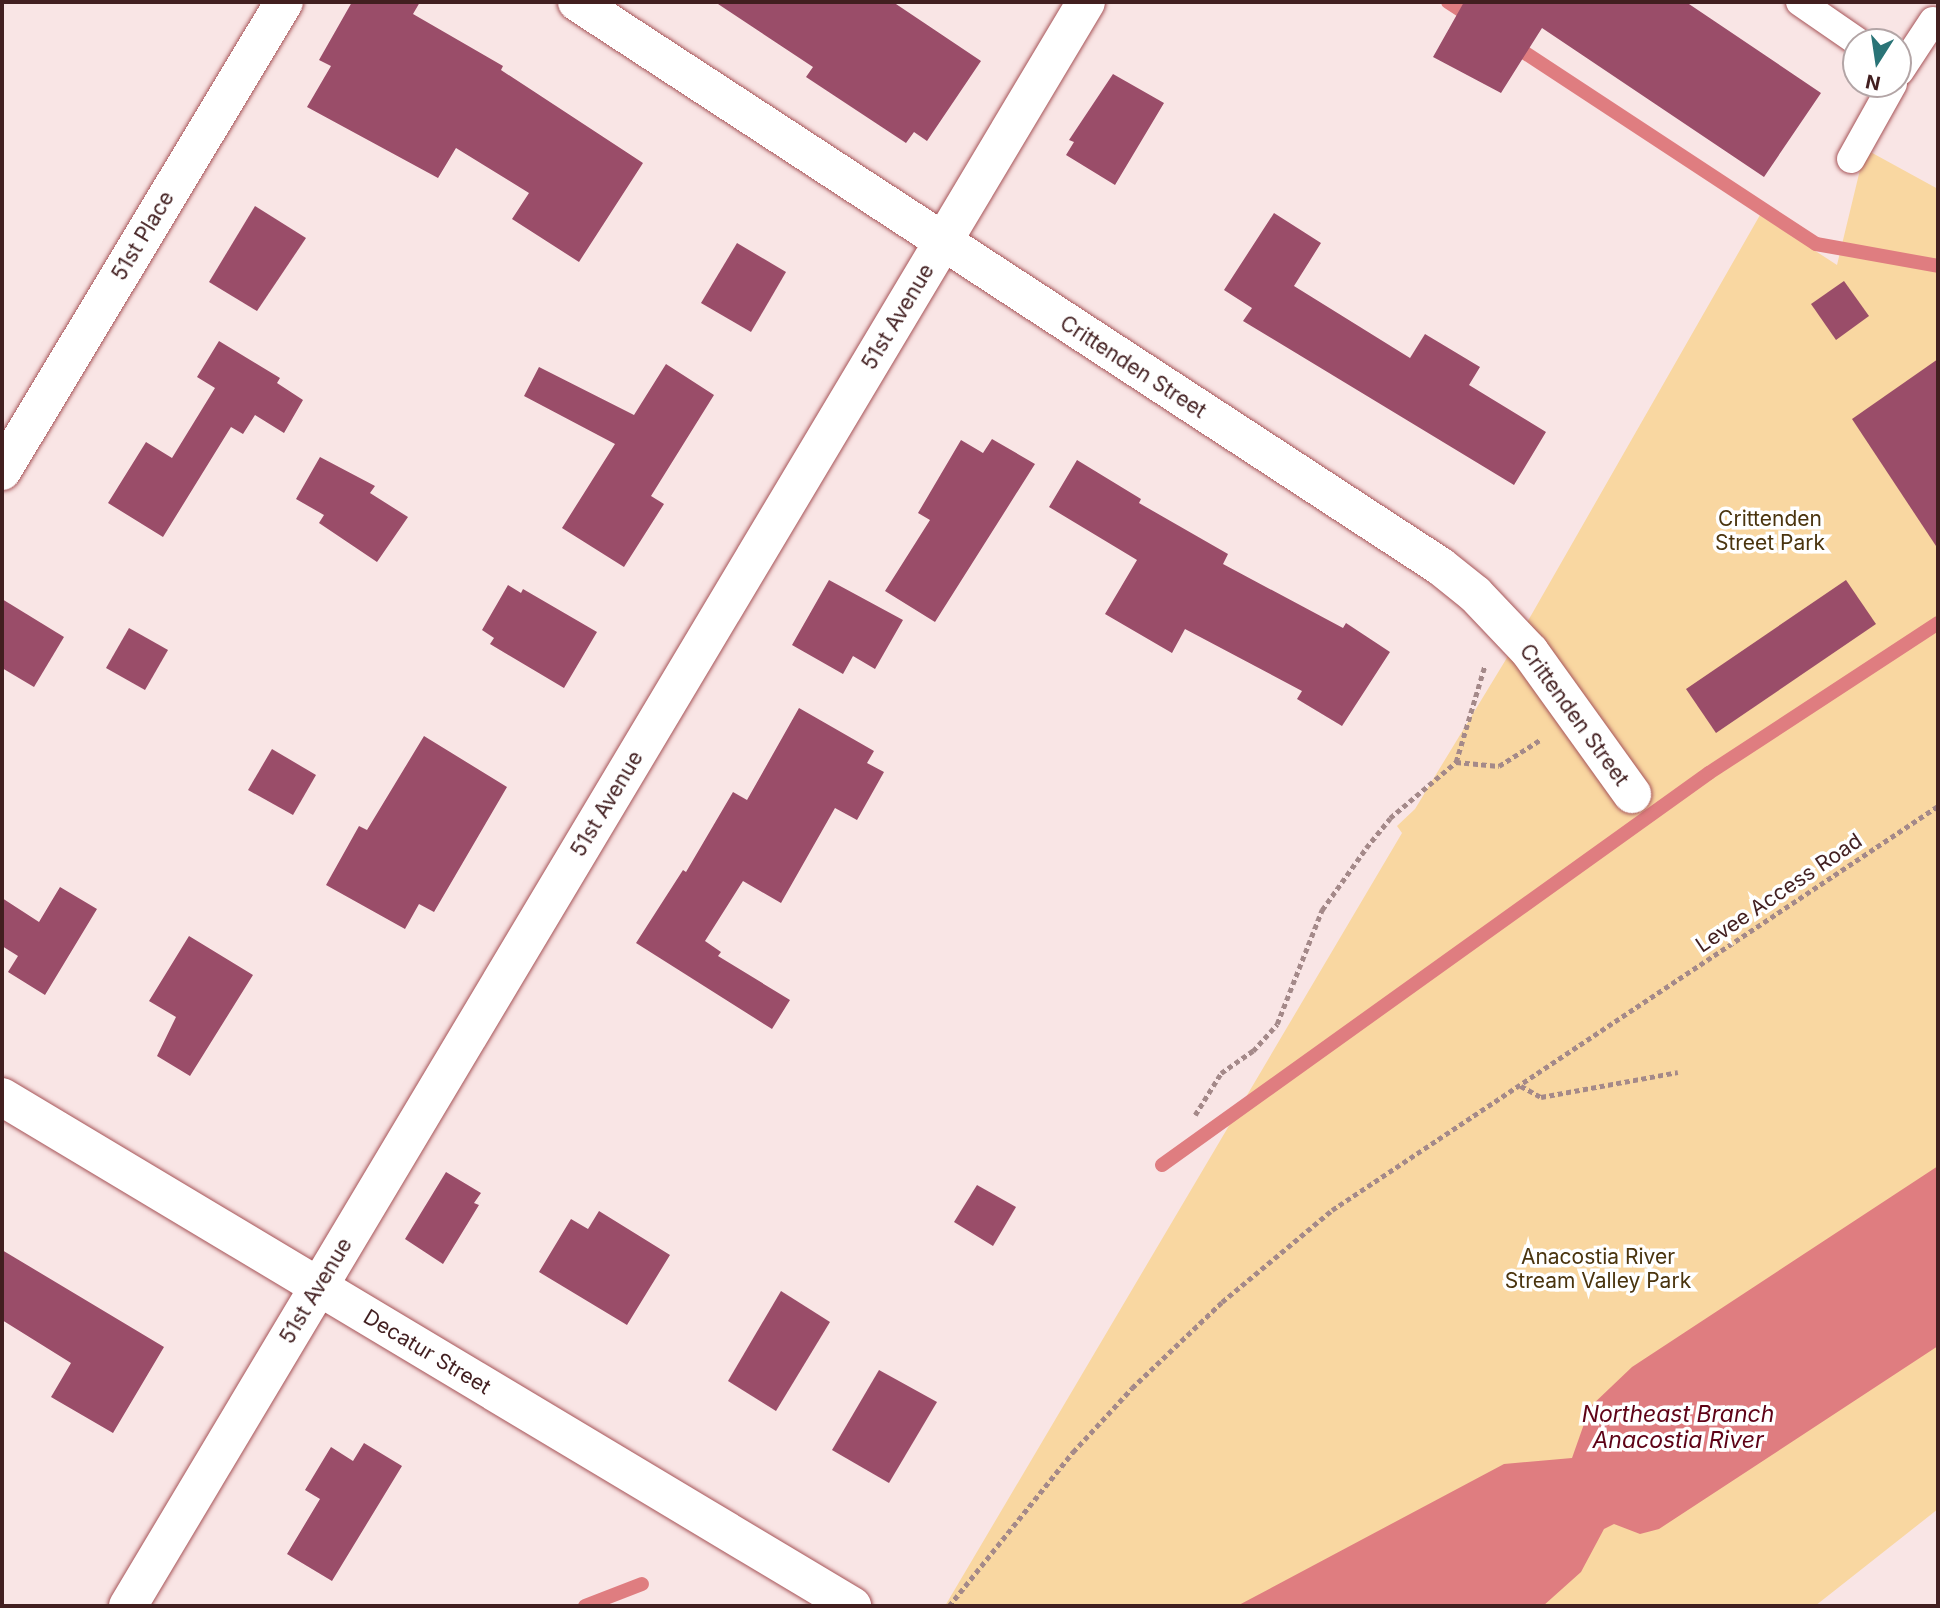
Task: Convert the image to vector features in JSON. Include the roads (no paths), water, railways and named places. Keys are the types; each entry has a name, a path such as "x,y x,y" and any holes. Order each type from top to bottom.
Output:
{"street":[{"name":"51st Place","path":"2,471 284,2"},
{"name":"Crittenden Street","path":"577,2 1440,566 1505,623 1632,794"},
{"name":"51st Avenue","path":"128,1606 1086,2"},
{"name":"Decatur Street","path":"2,1097 852,1606"}],"lane":[{"path":"1800,2 1842,31"},
{"path":"1912,52 1933,21"},
{"path":"1851,159 1884,98"}],"water":[{"name":"Northeast Branch Anacostia River","path":"1938,1166 1938,1346 1659,1529 1640,1534 1614,1524 1604,1529 1581,1572 1543,1606 1237,1606 1504,1464 1572,1458 1590,1407 1632,1367"}],"waterway":[{"path":"1448,2 1476,20"},
{"path":"1510,43 1816,244 1938,266"},
{"path":"1162,1165 1709,773 1938,623"},
{"path":"585,1606 642,1584"}],"park label":[{"name":"Crittenden Street Park","path":"1770,531"},
{"name":"Anacostia River Stream Valley Park","path":"1598,1269"}]}
